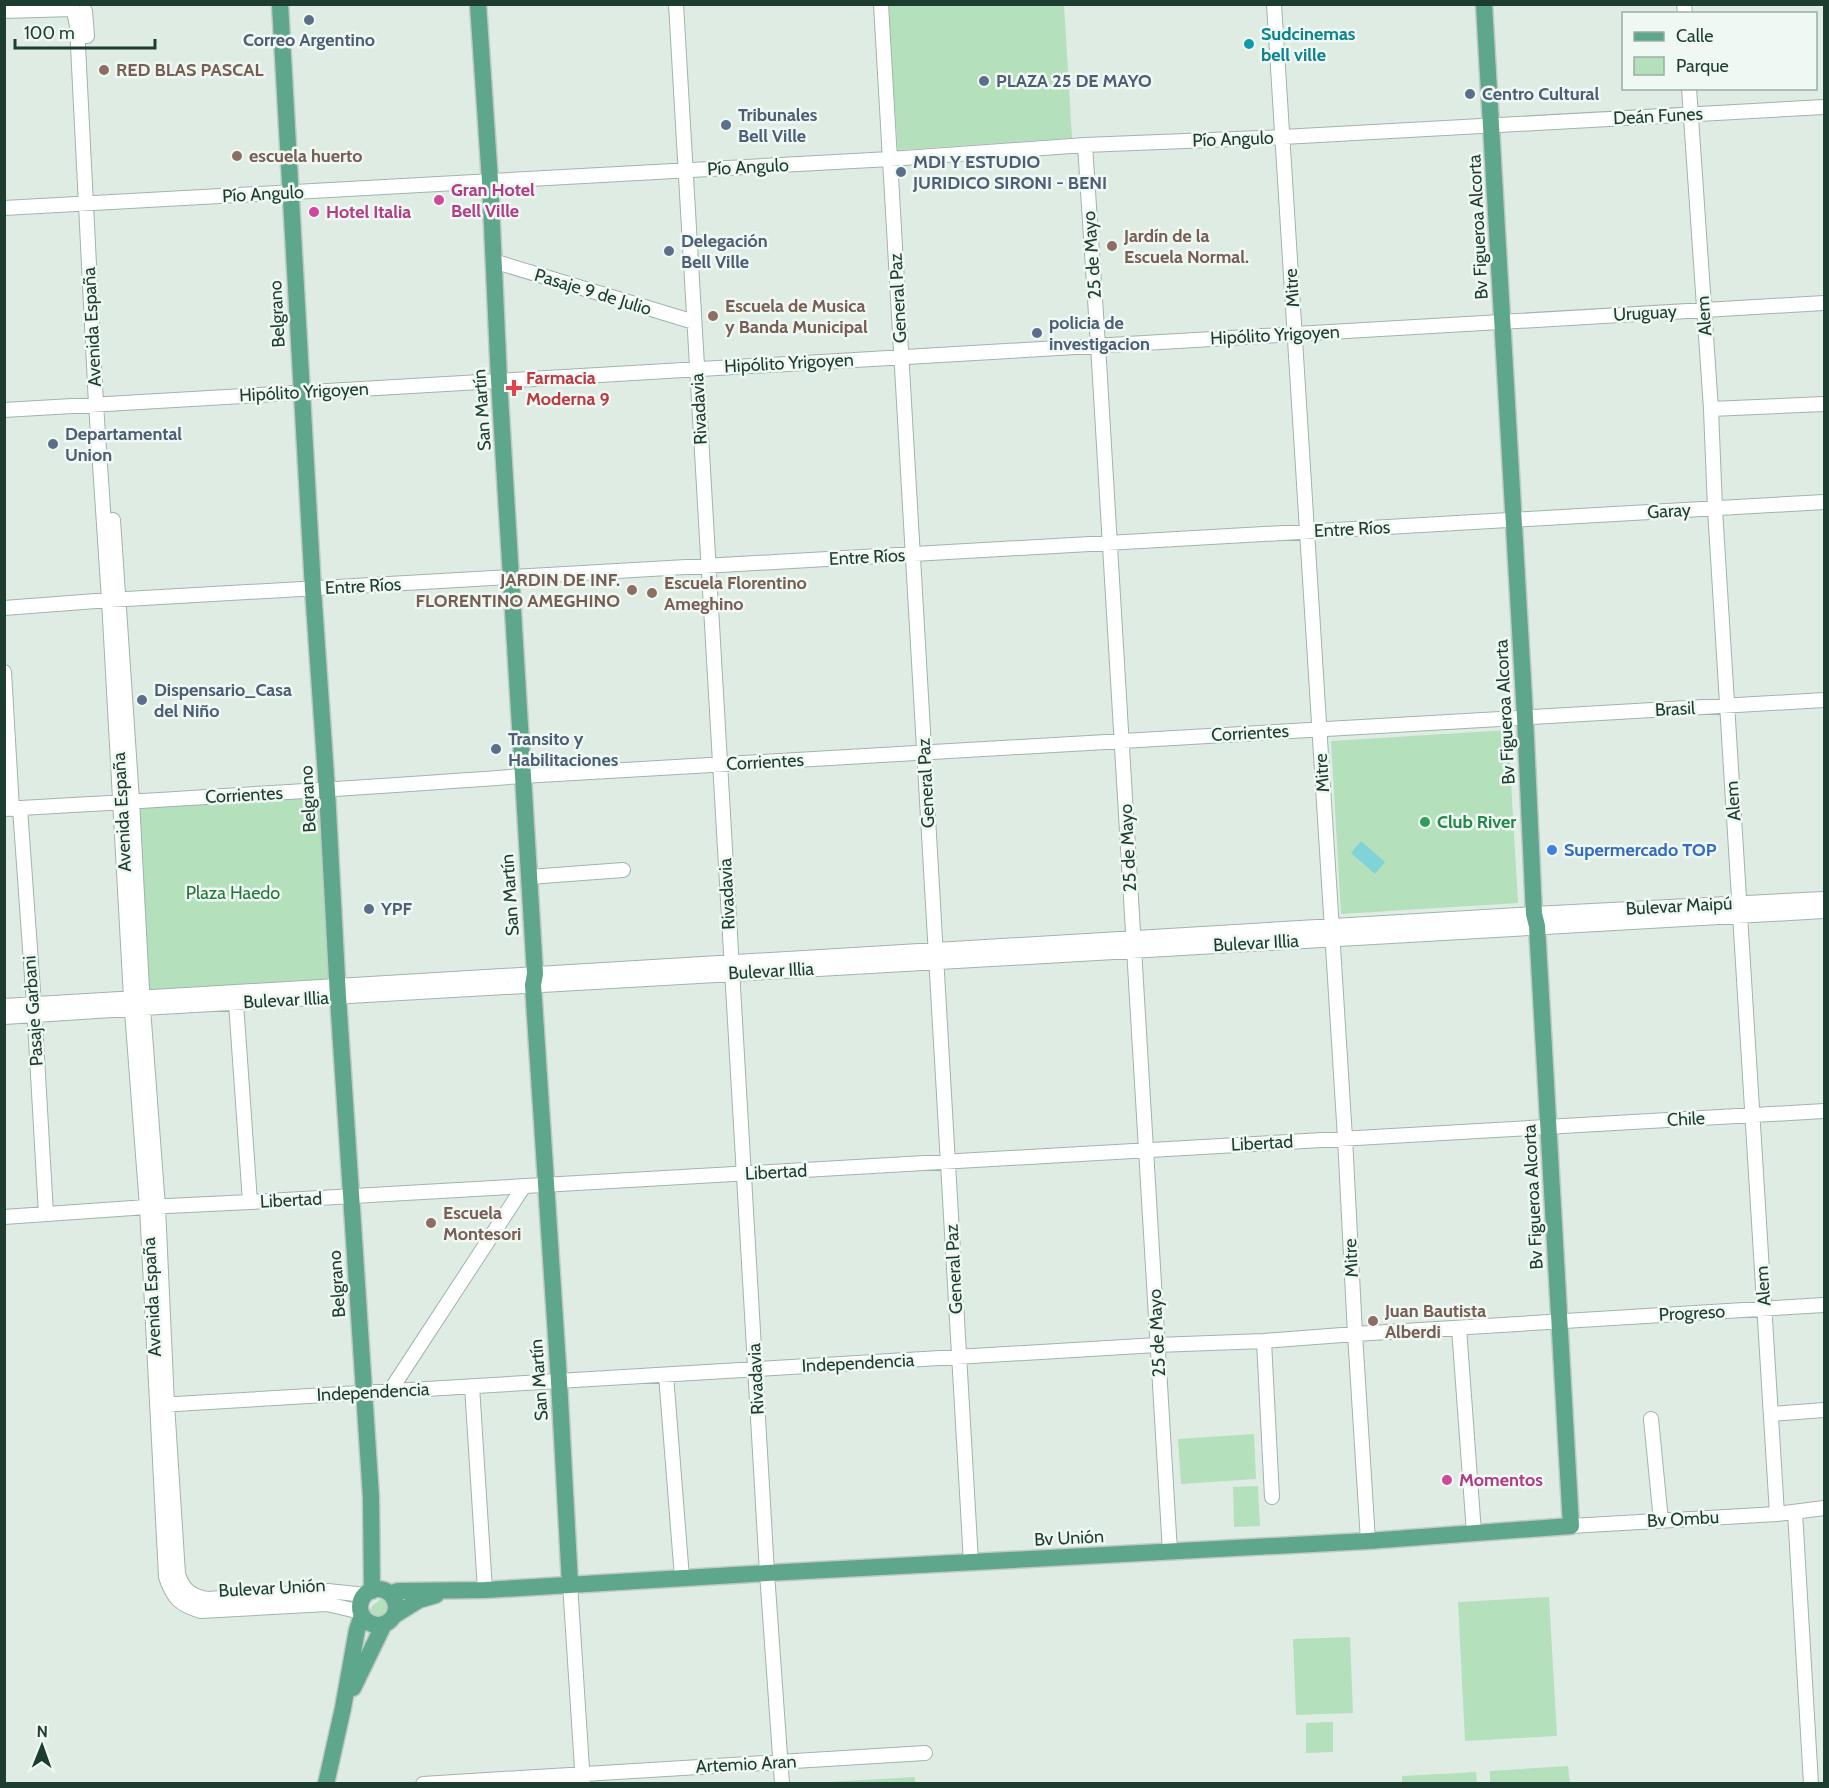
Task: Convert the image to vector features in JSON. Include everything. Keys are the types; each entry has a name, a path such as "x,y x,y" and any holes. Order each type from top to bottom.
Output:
{"main road":[{"name":"Belgrano","path":"280,4 313,589 371,1497 369,1593"},
{"name":"San Martín","path":"478,4 570,1584"},
{"name":"Bv Figueroa Alcorta","path":"1484,4 1571,1526"},
{"name":"Bv Unión","path":"570,1584 1368,1541 1571,1526"},
{"path":"390,1594 398,1591 446,1592 570,1584"},
{"path":"326,1784 343,1708 361,1613 361,1602 369,1593 381,1590 390,1594 396,1603 343,1708"},
{"path":"361,1613 371,1624 389,1619 419,1600 446,1592"}],"street":[{"path":"4,5 18,4"},
{"name":"Rivadavia","path":"676,4 767,1573 782,1784"},
{"name":"General Paz","path":"881,4 971,1562"},
{"name":"Mitre","path":"1274,4 1368,1541"},
{"path":"4,11 81,7"},
{"name":"Avenida España","path":"81,7 100,404 127,801 137,1003 153,1207 162,1405 166,1576 171,1591 190,1602"},
{"name":"Alem","path":"1689,90 1711,409 1715,509 1777,1514"},
{"name":"Deán Funes","path":"1491,125 1824,106"},
{"name":"Pío Angulo","path":"4,208 890,159 1084,145 1491,125"},
{"name":"25 de Mayo","path":"1084,145 1170,1552"},
{"name":"Pasaje 9 de Julio","path":"493,261 694,322"},
{"name":"Uruguay","path":"1502,321 1824,303"},
{"name":"Hipólito Yrigoyen","path":"4,410 1502,321"},
{"path":"1711,409 1824,404"},
{"name":"Garay","path":"1513,520 1824,502"},
{"name":"Entre Ríos","path":"4,608 1513,520"},
{"name":"Pasaje Garbani","path":"4,672 12,809 34,1010 46,1214"},
{"name":"Brasil","path":"1525,717 1824,700"},
{"name":"Corrientes","path":"12,809 327,791 522,776 1525,717"},
{"path":"529,877 622,870"},
{"name":"Bulevar Maipú","path":"1535,920 1740,909 1824,899"},
{"name":"Bulevar Maipú","path":"1740,909 1824,911"},
{"name":"Bulevar Illia","path":"4,1017 34,1010 137,1003 1535,920"},
{"name":"Bulevar Illia","path":"137,1003 236,1003 338,992"},
{"path":"236,1003 250,1202"},
{"name":"Bulevar Illia","path":"4,1006 34,1010"},
{"name":"Chile","path":"1548,1127 1824,1111"},
{"name":"Libertad","path":"4,1217 1548,1127"},
{"path":"390,1391 524,1186"},
{"name":"Progreso","path":"1559,1321 1824,1305"},
{"name":"Independencia","path":"162,1405 1157,1345 1264,1341 1559,1321"},
{"path":"1460,1328 1474,1533"},
{"path":"1264,1341 1272,1497"},
{"path":"666,1375 682,1578"},
{"path":"472,1386 485,1590"},
{"path":"1771,1414 1824,1410"},
{"path":"1651,1419 1661,1521"},
{"name":"Bv Ombu","path":"1571,1526 1777,1514 1824,1508"},
{"path":"1795,1512 1811,1784"},
{"name":"San Martín","path":"570,1584 582,1779"},
{"name":"Bulevar Unión","path":"190,1602 328,1592 369,1593"},
{"name":"Bulevar Unión","path":"190,1602 201,1611 327,1604 361,1613"},
{"name":"Artemio Aran","path":"423,1784 582,1779 780,1762 925,1753"}],"green space":[{"path":"887,5 1064,5 1072,138 898,150"},
{"name":"Club River","path":"1508,730 1518,903 1341,914 1331,741"},
{"name":"Plaza Haedo","path":"318,792 331,983 147,995 135,803"},
{"path":"1254,1434 1256,1479 1181,1484 1178,1439"},
{"path":"1258,1486 1260,1526 1234,1527 1233,1487"},
{"path":"1549,1597 1557,1736 1465,1741 1458,1602"},
{"path":"382,1598 389,1599 390,1610 385,1616 373,1618 369,1612 372,1606"},
{"path":"1350,1637 1353,1713 1296,1715 1293,1639"},
{"path":"1333,1722 1333,1752 1306,1753 1306,1723"},
{"path":"1568,1766 1570,1783 1490,1783 1490,1771"},
{"path":"1476,1772 1477,1783 1402,1783 1402,1776"},
{"path":"915,1777 915,1783 812,1783"}],"water":[{"path":"1361,841 1385,862 1375,874 1351,853"}],"place":[{"name":"Correo Argentino","path":"309,20"},
{"name":"Sudcinemas bell ville","path":"1249,44"},
{"name":"RED BLAS PASCAL","path":"104,70"},
{"name":"PLAZA 25 DE MAYO","path":"984,81"},
{"name":"Centro Cultural","path":"1470,94"},
{"name":"Tribunales Bell Ville","path":"726,125"},
{"name":"escuela huerto","path":"237,156"},
{"name":"MDI Y ESTUDIO JURIDICO SIRONI - BENI","path":"901,172"},
{"name":"Gran Hotel Bell Ville","path":"439,200"},
{"name":"Hotel Italia","path":"314,212"},
{"name":"Jardín de la Escuela Normal.","path":"1112,246"},
{"name":"Delegación Bell Ville","path":"669,251"},
{"name":"Escuela de Musica y Banda Municipal","path":"713,316"},
{"name":"policia de investigacion","path":"1037,333"},
{"name":"Farmacia Moderna 9","path":"514,388"},
{"name":"Departamental Union","path":"53,444"},
{"name":"JARDIN DE INF. FLORENTINO AMEGHINO","path":"632,590"},
{"name":"Escuela Florentino Ameghino","path":"652,593"},
{"name":"Dispensario_Casa del Niño","path":"142,700"},
{"name":"Transito y Habilitaciones","path":"496,749"},
{"name":"Club River","path":"1425,822"},
{"name":"Supermercado TOP","path":"1552,850"},
{"name":"YPF","path":"369,909"},
{"name":"Escuela Montesori","path":"431,1223"},
{"name":"Juan Bautista Alberdi","path":"1373,1321"},
{"name":"Momentos","path":"1447,1480"}]}
